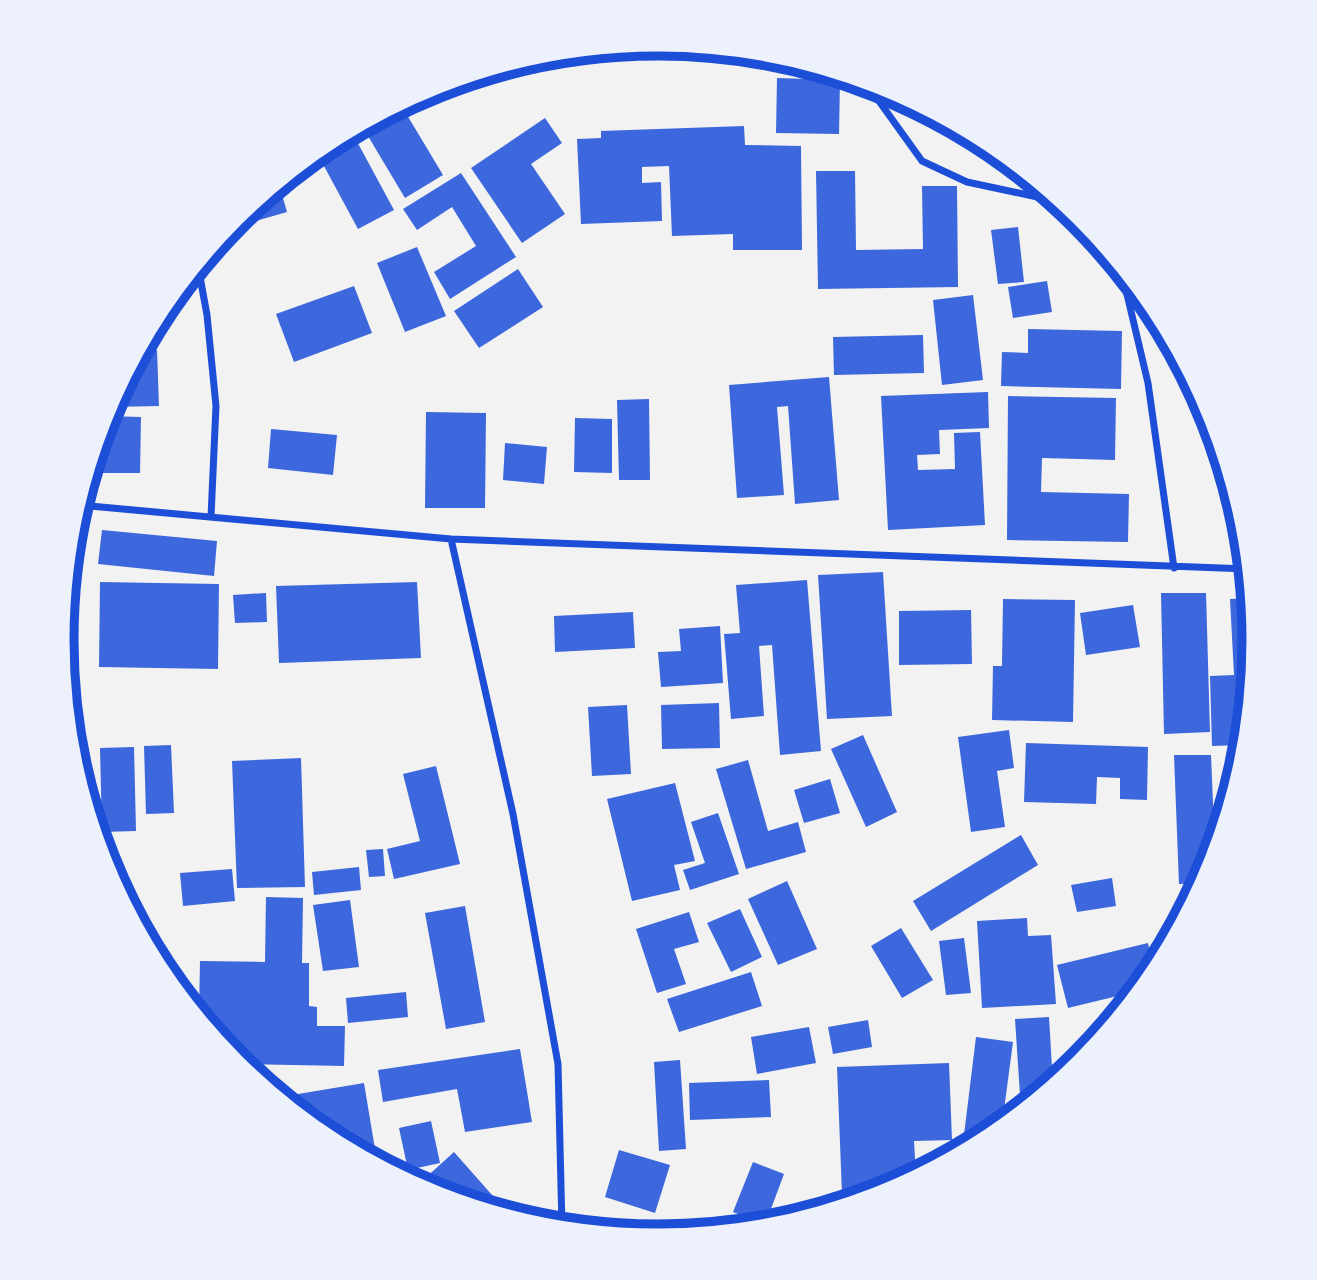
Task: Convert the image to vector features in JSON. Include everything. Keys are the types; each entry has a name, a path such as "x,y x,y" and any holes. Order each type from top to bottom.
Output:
{"street":[{"path":"877,98 922,161 967,181 1039,197"},
{"path":"200,278 207,315 216,406 211,517"},
{"path":"1126,290 1148,383 1174,568"},
{"path":"90,506 451,539 1238,569"},
{"path":"451,539 513,814 558,1064 562,1216"}],"building":[{"path":"777,78 821,79 840,85 839,134 776,133"},
{"path":"406,113 443,175 405,198 367,134"},
{"path":"545,118 562,143 531,164 565,214 522,243 471,168"},
{"path":"744,126 745,145 801,146 802,250 733,250 733,234 672,236 669,166 642,167 642,183 661,182 662,221 581,224 577,139 601,138 601,131"},
{"path":"356,140 394,210 358,229 322,163"},
{"path":"816,171 855,171 856,250 923,249 922,186 957,186 958,287 818,289"},
{"path":"461,173 516,257 450,299 434,272 476,246 452,207 417,230 403,209"},
{"path":"282,194 287,212 251,222"},
{"path":"1018,227 1024,282 998,284 991,230"},
{"path":"417,247 446,316 405,332 377,263"},
{"path":"518,269 543,307 479,348 454,311"},
{"path":"1047,281 1052,312 1013,318 1008,287"},
{"path":"354,286 372,333 294,362 276,314"},
{"path":"973,295 983,380 942,385 933,300"},
{"path":"1028,329 1122,331 1121,389 1001,386 1002,352 1028,353"},
{"path":"923,335 924,373 834,375 833,337"},
{"path":"152,350 157,350 159,406 124,407 135,382"},
{"path":"829,377 839,500 795,504 788,406 777,407 784,495 737,498 729,385"},
{"path":"988,392 989,428 939,430 940,454 917,455 918,470 955,469 954,433 980,432 985,525 888,530 881,396"},
{"path":"1008,396 1116,398 1115,460 1042,458 1041,492 1129,494 1128,542 1007,540"},
{"path":"649,399 650,480 619,480 617,400"},
{"path":"426,412 486,413 485,508 425,508"},
{"path":"119,416 141,417 140,473 99,473"},
{"path":"575,418 612,419 612,473 574,472"},
{"path":"271,429 337,435 333,475 268,468"},
{"path":"505,443 547,447 544,484 503,480"},
{"path":"102,530 217,541 214,576 98,564"},
{"path":"883,572 892,716 827,719 818,575"},
{"path":"807,580 821,751 780,755 772,645 759,646 764,716 731,719 724,634 740,633 736,585"},
{"path":"100,582 219,584 218,669 99,667"},
{"path":"417,582 421,658 279,663 276,586"},
{"path":"266,593 267,622 235,623 233,595"},
{"path":"1161,593 1206,593 1210,732 1164,734"},
{"path":"1241,598 1241,602 1238,716 1233,745 1212,746 1210,676 1234,675 1230,599"},
{"path":"1003,599 1075,600 1073,722 992,720 993,666 1002,666"},
{"path":"1133,605 1140,647 1086,655 1080,613"},
{"path":"971,610 972,664 899,665 899,611"},
{"path":"633,612 635,648 555,652 554,616"},
{"path":"720,626 723,683 661,687 658,652 681,651 679,629"},
{"path":"719,703 720,748 662,749 661,705"},
{"path":"627,705 631,774 592,776 588,707"},
{"path":"1009,730 1014,768 997,771 1005,827 971,832 958,737"},
{"path":"863,735 897,812 866,827 831,749"},
{"path":"1026,743 1148,747 1147,800 1120,799 1120,778 1097,777 1096,804 1024,802"},
{"path":"171,745 174,813 146,814 144,746"},
{"path":"134,747 136,831 107,832 102,817 100,748"},
{"path":"1174,755 1211,755 1214,822 1189,884 1179,884"},
{"path":"301,758 305,887 237,888 232,761"},
{"path":"748,760 768,831 798,822 806,852 746,869 716,769"},
{"path":"436,766 460,864 394,879 387,849 420,841 403,774"},
{"path":"830,779 840,813 804,823 794,790"},
{"path":"675,783 695,861 674,865 680,890 632,901 607,799"},
{"path":"718,813 739,874 690,890 683,870 705,863 691,822"},
{"path":"1021,835 1038,865 931,931 913,901"},
{"path":"383,849 385,876 369,877 366,850"},
{"path":"359,867 361,890 314,895 312,872"},
{"path":"232,869 235,901 183,906 180,873"},
{"path":"1112,878 1116,906 1077,912 1071,885"},
{"path":"787,881 817,949 778,965 748,899"},
{"path":"266,897 303,898 302,963 309,963 309,1006 317,1007 317,1026 345,1026 344,1066 258,1064 199,1001 200,961 265,962"},
{"path":"350,900 359,967 323,971 313,905"},
{"path":"465,906 485,1022 446,1029 425,913"},
{"path":"740,909 762,957 731,972 707,923"},
{"path":"689,912 699,942 674,949 686,984 657,993 636,929"},
{"path":"1027,918 1028,936 1051,935 1056,1004 982,1008 977,921"},
{"path":"901,928 933,980 902,998 871,946"},
{"path":"964,938 971,993 946,995 939,941"},
{"path":"1148,943 1150,954 1123,995 1068,1008 1057,965"},
{"path":"751,972 762,1006 679,1032 667,999"},
{"path":"406,992 408,1017 348,1023 346,998"},
{"path":"1049,1017 1052,1071 1020,1098 1015,1019"},
{"path":"868,1020 872,1047 833,1054 828,1027"},
{"path":"809,1027 816,1063 757,1074 751,1037"},
{"path":"976,1037 1013,1042 1004,1110 964,1138"},
{"path":"520,1049 532,1122 465,1132 457,1089 383,1102 378,1070"},
{"path":"680,1060 686,1149 659,1151 654,1062"},
{"path":"949,1063 952,1140 914,1141 915,1165 842,1194 837,1067"},
{"path":"769,1080 771,1117 690,1120 689,1083"},
{"path":"364,1083 375,1151 334,1126 293,1095"},
{"path":"431,1121 440,1163 411,1169 407,1167 399,1128"},
{"path":"619,1150 670,1165 655,1213 605,1197"},
{"path":"454,1152 497,1201 471,1193 427,1176"},
{"path":"753,1162 784,1174 769,1213 746,1217 733,1212"}]}
